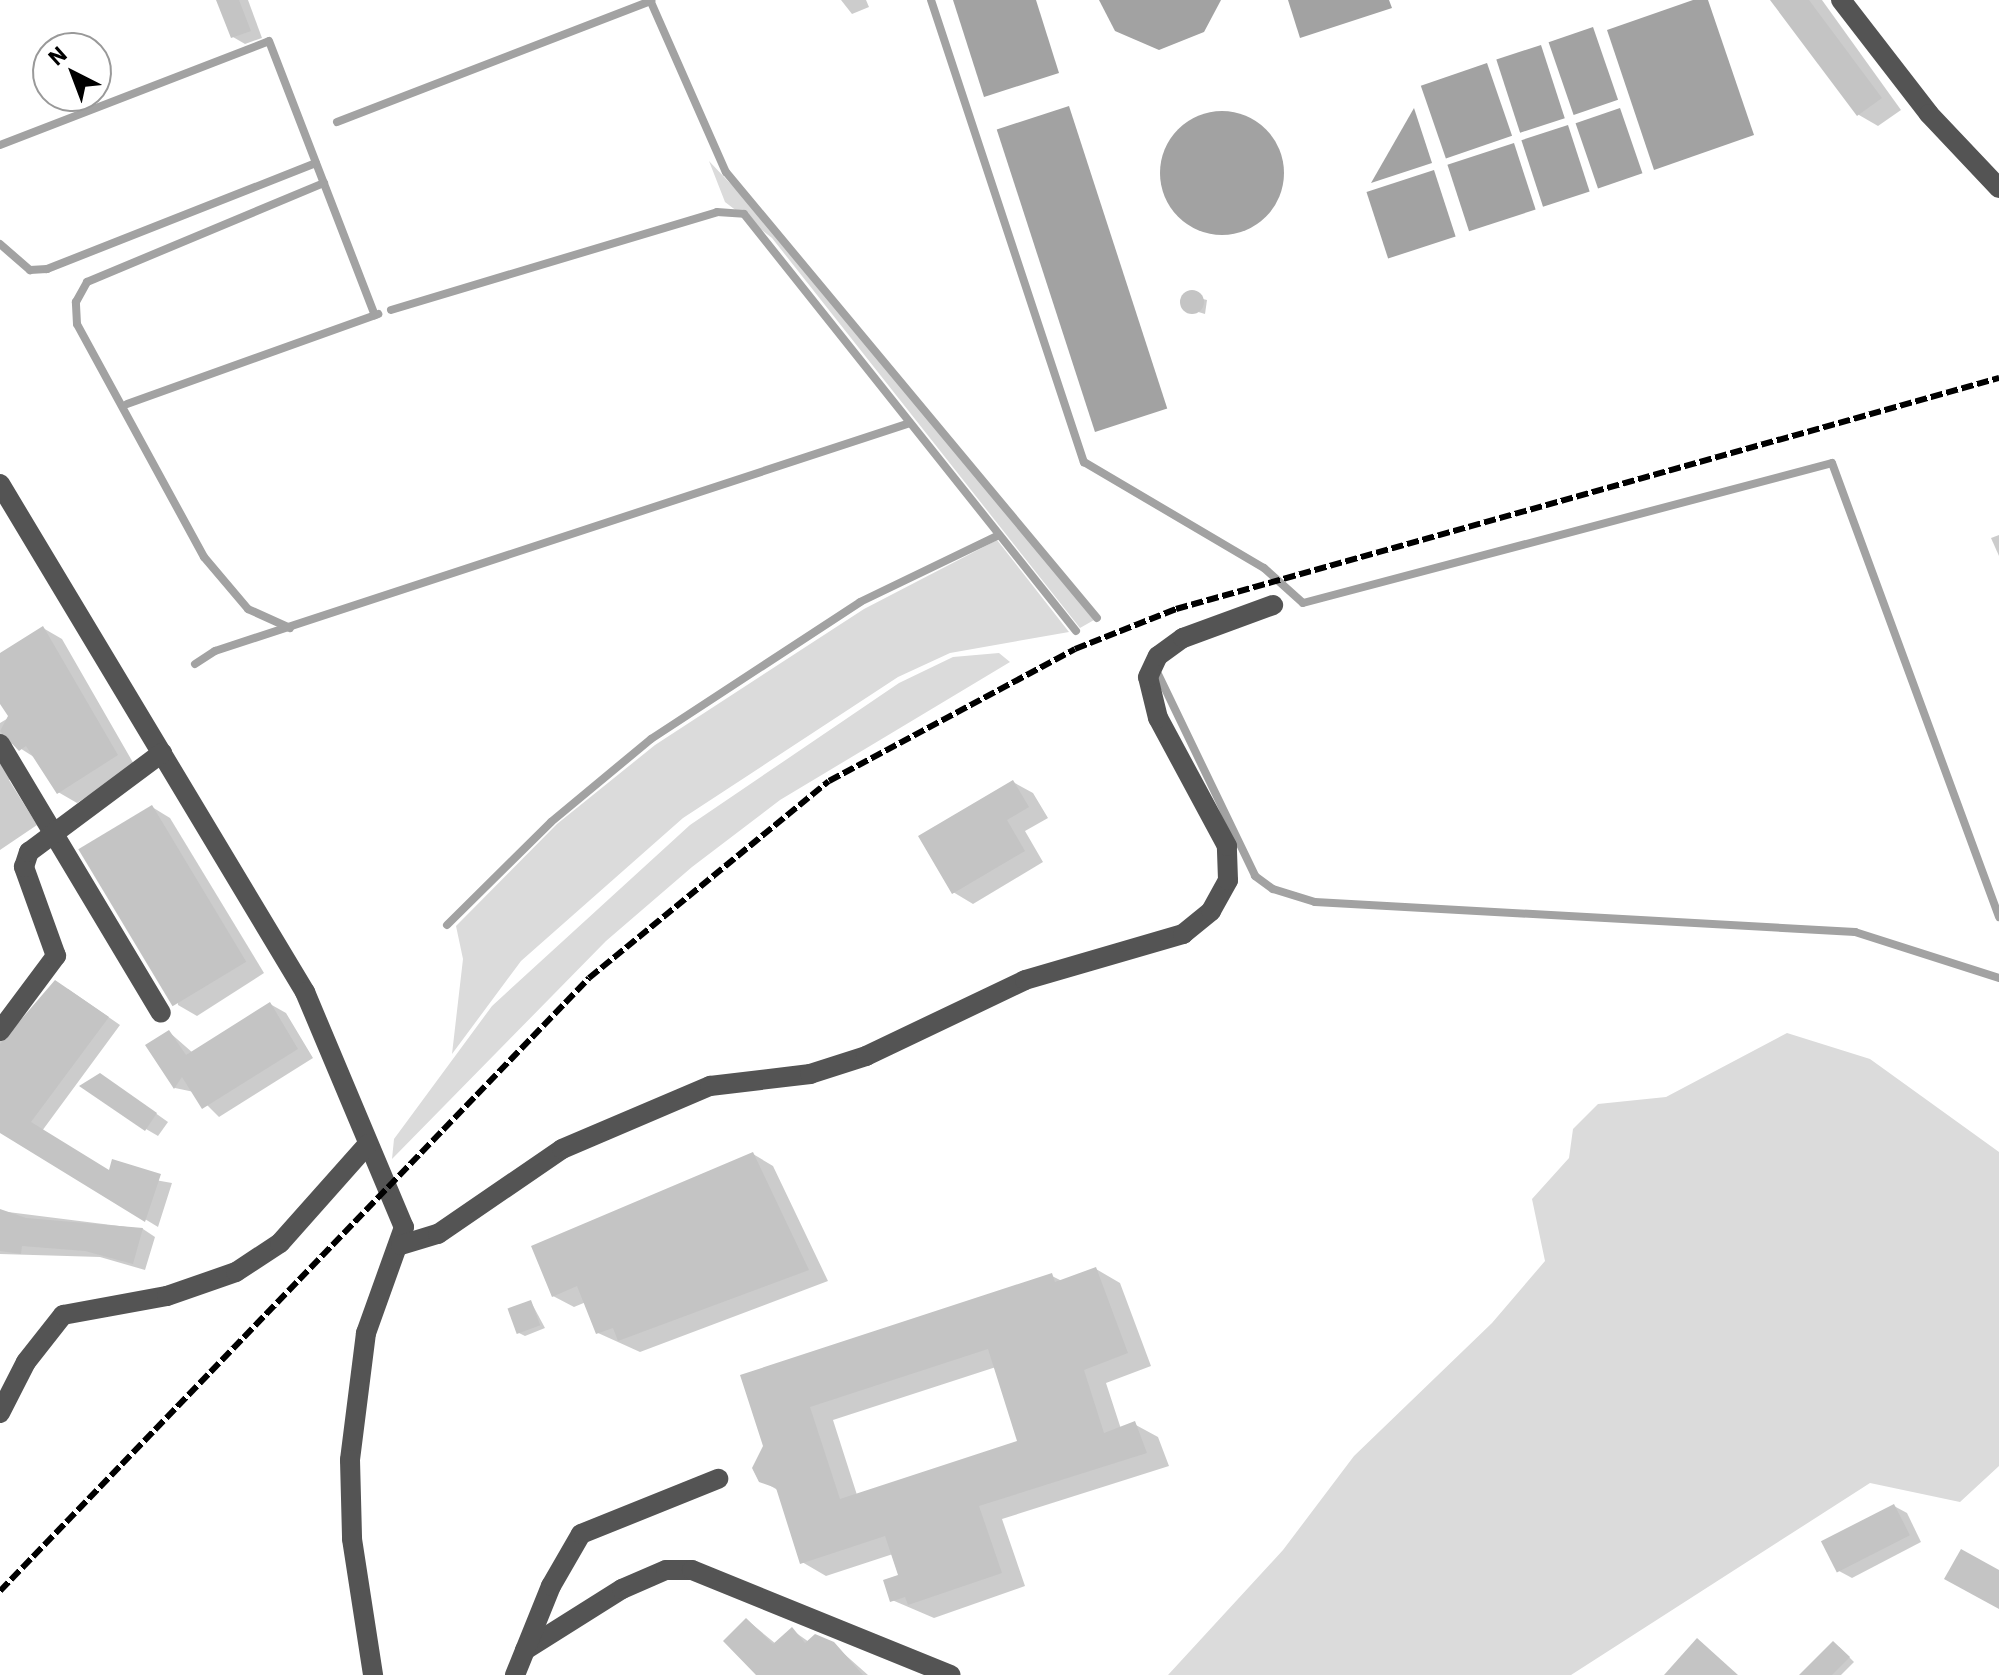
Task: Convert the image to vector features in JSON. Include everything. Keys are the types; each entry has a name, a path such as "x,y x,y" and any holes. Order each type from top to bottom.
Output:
{"street":[{"path":"1841,0 1929,114 1999,188"},
{"path":"0,484 312,1006 404,1227 401,1245 366,1333 350,1460 352,1539 373,1675"},
{"path":"401,1245 438,1234 562,1149 710,1086 810,1074 964,1015 1025,980 1183,934 1211,911 1228,880 1227,846 1158,718 1148,677 1158,656 1183,638 1273,605"},
{"path":"0,744 161,1013"},
{"path":"0,1031 56,956 24,867 29,852 52,831 162,753"},
{"path":"0,1413 33,1351 63,1315 167,1296 236,1272 280,1243 368,1144"},
{"path":"515,1675 581,1534 718,1479"},
{"path":"525,1650 622,1589 666,1570 692,1570 950,1675"}],"shaded area":[{"path":"953,0 1036,0 1059,73 984,97"},
{"path":"1099,0 1221,0 1204,32 1159,50 1115,31"},
{"path":"1288,0 1389,0 1392,8 1300,38"},
{"path":"1693,0 1708,0 1754,135 1654,170 1607,30"},
{"path":"1593,27 1618,100 1574,115 1549,42"},
{"path":"1541,45 1565,118 1520,133 1496,60"},
{"path":"1487,63 1512,136 1446,159 1421,86"},
{"path":"1069,106 1167,408 1095,432 997,129"},
{"path":"1414,108 1432,163 1371,183"},
{"path":"1620,108 1642,173 1598,189 1576,123"},
{"path":"1222,111 1246,115 1266,129 1280,149 1284,173 1280,197 1266,217 1246,231 1222,235 1198,231 1178,217 1164,197 1160,173 1164,149 1178,129 1198,115"},
{"path":"1568,125 1590,192 1543,207 1521,140"},
{"path":"1514,143 1536,210 1469,231 1447,165"},
{"path":"709,161 778,234 1094,620 1080,628 772,238 725,202"},
{"path":"1434,170 1456,237 1388,259 1366,192"},
{"path":"997,540 1069,632 950,653 898,677 683,818 521,961 452,1054 463,959 456,926 557,824 655,745 864,609"},
{"path":"999,653 1010,662 780,800 692,867 606,941 392,1159 394,1139 492,1006 690,825 899,683 953,657"},
{"path":"1787,1033 1870,1059 1999,1152 1999,1466 1960,1502 1870,1483 1571,1675 1168,1675 1283,1550 1354,1456 1492,1323 1545,1261 1532,1199 1569,1158 1573,1129 1598,1104 1666,1097"}],"building":[{"path":"216,0 239,0 251,31 231,38"},
{"path":"1770,0 1809,0 1882,98 1857,116"},
{"path":"1192,290 1200,294 1204,302 1200,310 1192,314 1184,310 1180,302 1184,294"},
{"path":"43,626 118,755 57,794 26,746 19,751 0,731 8,716 0,704 0,653"},
{"path":"1013,780 1029,807 1007,820 1025,851 952,894 918,836"},
{"path":"152,805 246,962 173,1006 78,849"},
{"path":"55,980 109,1017 31,1122 109,1170 112,1159 161,1174 145,1222 0,1133 0,1044"},
{"path":"270,1002 298,1049 202,1109 182,1077 174,1089 145,1045 169,1030 186,1055"},
{"path":"100,1073 157,1113 145,1131 79,1086"},
{"path":"753,1152 809,1270 618,1341 613,1328 596,1334 577,1286 552,1297 531,1246"},
{"path":"0,1209 26,1218 143,1228 133,1264 85,1251 22,1246 21,1254 0,1251"},
{"path":"1096,1267 1128,1353 1084,1370 1104,1433 1135,1421 1147,1453 979,1506 1002,1573 908,1605 905,1597 890,1602 883,1580 898,1575 885,1536 800,1564 776,1488 759,1482 752,1468 763,1446 740,1375 1052,1273 1055,1282","holes":["988,1349 1017,1441 840,1499 810,1407"]},
{"path":"531,1300 540,1325 517,1334 508,1309"},
{"path":"1894,1504 1910,1535 1837,1572 1821,1541"},
{"path":"1961,1549 1999,1570 1999,1609 1944,1579"},
{"path":"746,1618 773,1644 792,1627 805,1643 815,1634 834,1642 863,1675 756,1675 723,1641"},
{"path":"1697,1638 1738,1675 1664,1675"},
{"path":"1833,1641 1850,1657 1832,1675 1799,1675"}],"waterway":[{"path":"650,0 726,172 1097,618"},
{"path":"931,0 1084,462 1264,568 1303,603 1832,463 1999,917"},
{"path":"337,122 651,1"},
{"path":"0,145 269,41 375,315"},
{"path":"0,244 30,270 47,269 316,163"},
{"path":"290,628 248,609 204,557 77,324 76,302 87,282 324,183"},
{"path":"391,310 717,212 744,214 1076,631"},
{"path":"127,404 378,314"},
{"path":"195,664 215,651 910,423"},
{"path":"447,925 551,822 651,739 860,602 999,535"},
{"path":"1158,674 1255,876 1273,889 1315,902 1855,932 1999,978"}],"railway":[{"path":"0,1591 589,978 829,781 1075,649 1176,609 1999,378"}]}
